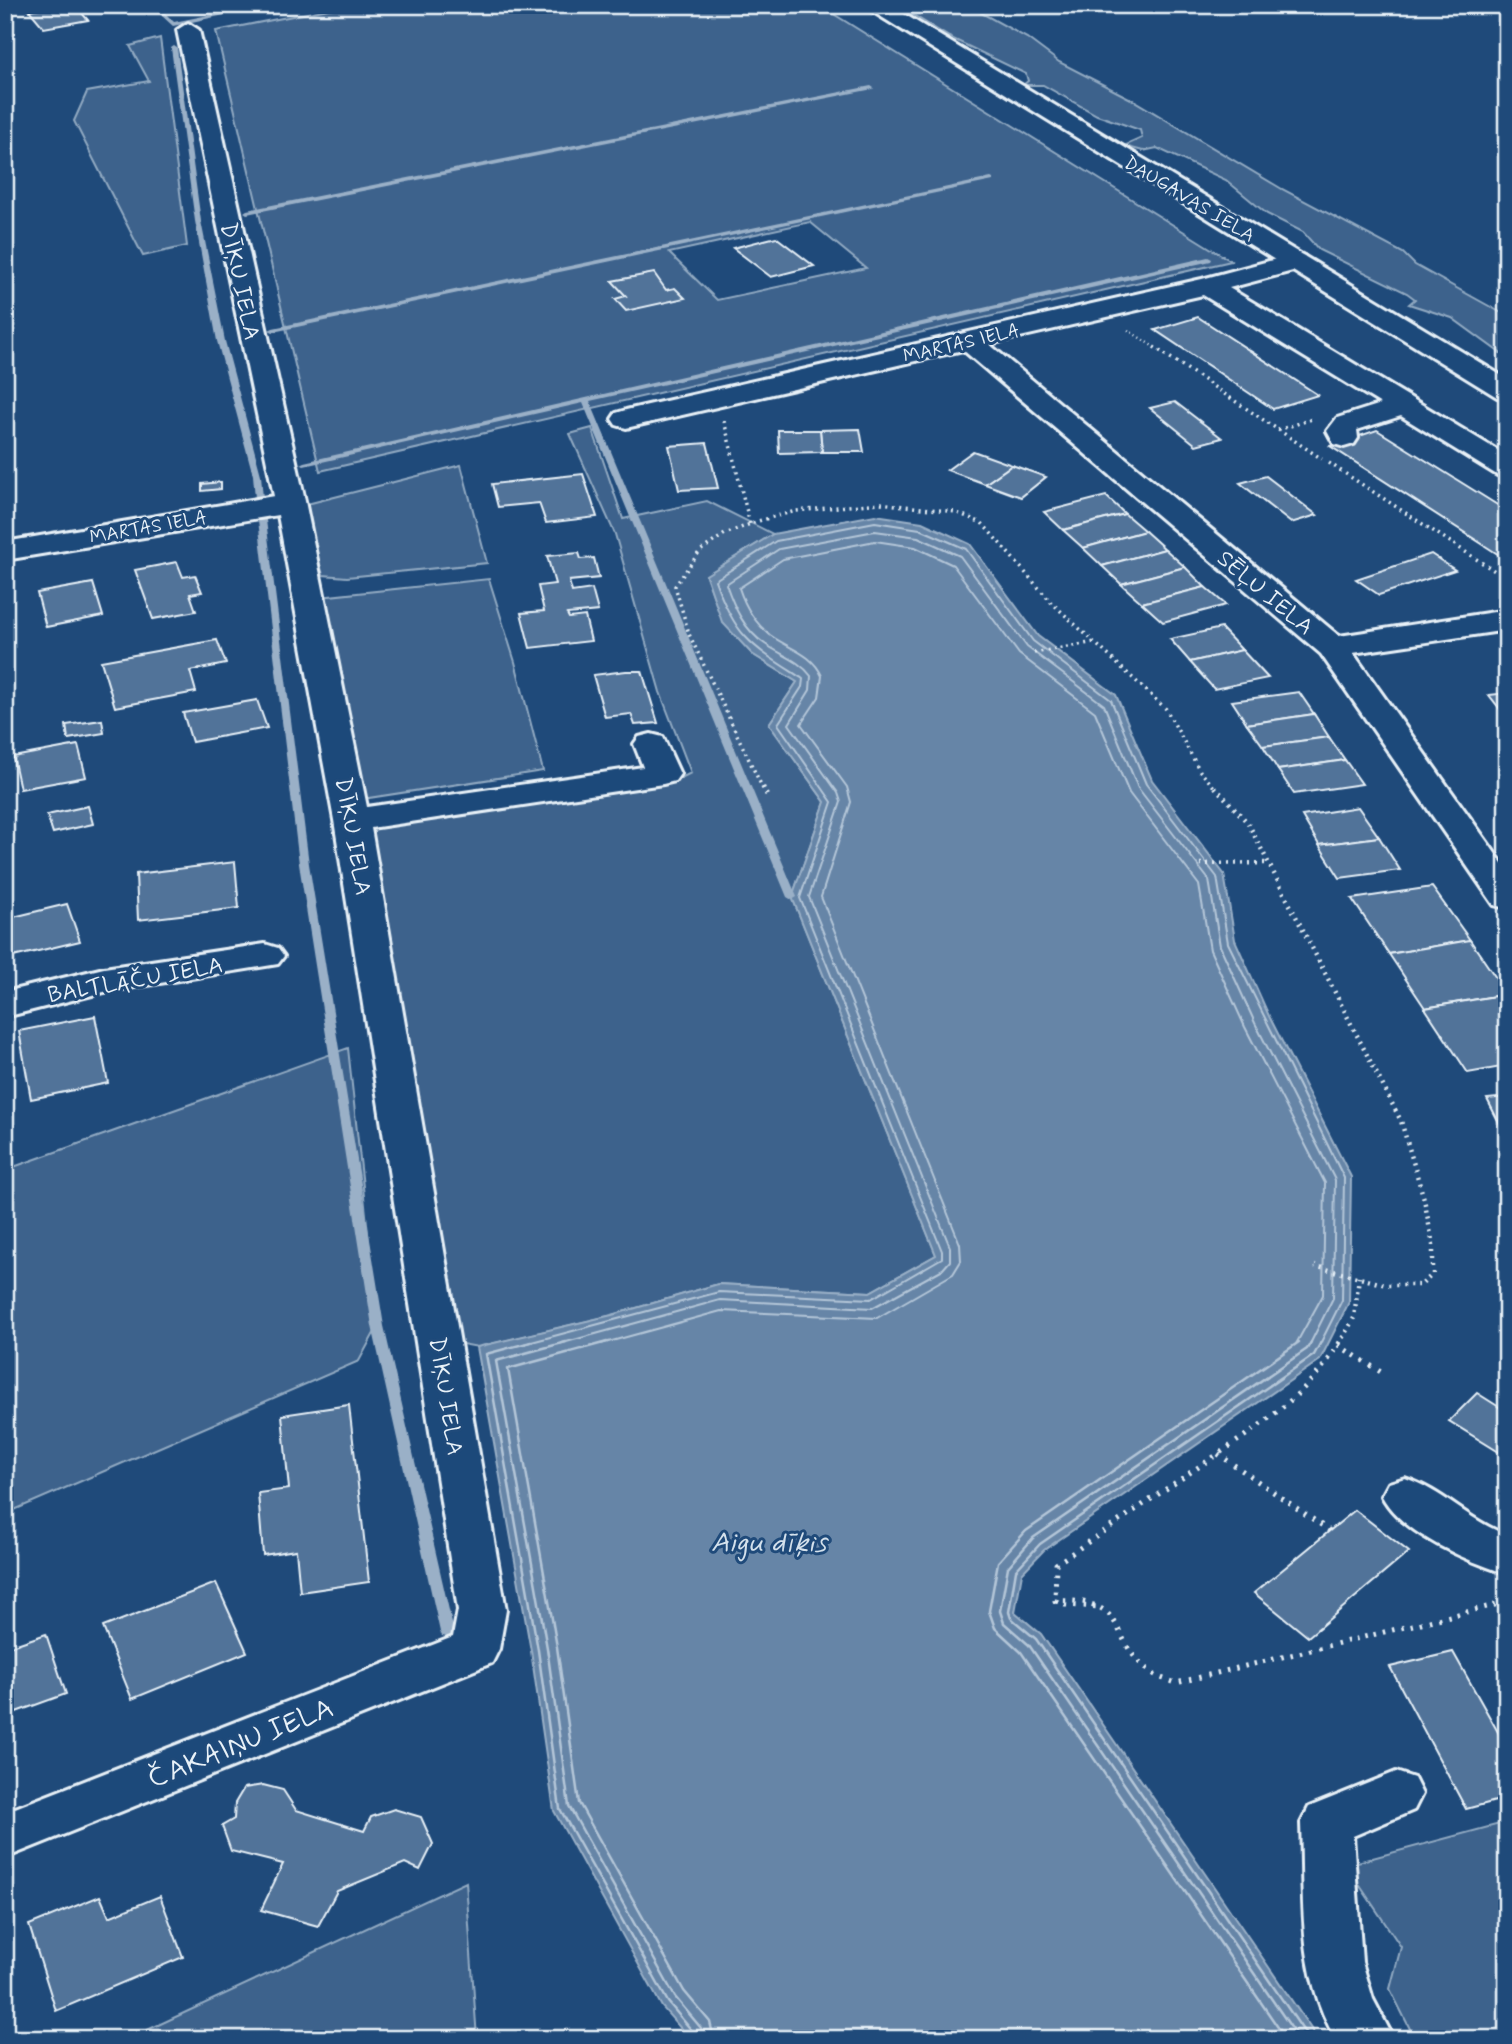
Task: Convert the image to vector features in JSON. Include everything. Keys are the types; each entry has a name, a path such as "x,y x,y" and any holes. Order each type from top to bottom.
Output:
{"street":[{"name":"DAUGAVAS IELA","path":"873,5 1507,391"},
{"name":"DĪĶU IELA","path":"188,30 290,501 352,820 481,1610 475,1649"},
{"name":"MARTAS IELA","path":"626,419 719,400 1207,286 1295,262"},
{"path":"1207,286 1507,469"},
{"path":"1147,299 1177,317"},
{"name":"SĒĻU IELA","path":"967,340 1332,647 1507,897"},
{"path":"1344,438 1341,431 1347,424 1404,406"},
{"name":"MARTAS IELA","path":"5,551 269,508 290,501"},
{"path":"1332,647 1507,620"},
{"path":"352,820 663,775 651,744"},
{"name":"BALTLĀČU IELA","path":"5,1005 104,980 265,956"},
{"path":"1405,1496 1465,1539 1507,1555"},
{"name":"ČAKAIŅU IELA","path":"5,1835 475,1649"},
{"path":"1367,2039 1349,2015 1330,1942 1327,1823 1396,1794"}],"path":[{"path":"1098,311 1507,579"},
{"path":"719,400 750,524"},
{"path":"768,798 689,634 675,586 701,550 750,524 774,516 824,508 891,503 928,506 971,517 982,523 1051,602 1166,709 1199,771 1248,823 1401,1121 1413,1153 1436,1256 1433,1275 1420,1286 1405,1288 1315,1266"},
{"path":"1034,653 1096,642"},
{"path":"1200,864 1270,863"},
{"path":"1359,1277 1354,1318 1330,1359 1294,1397 1218,1454 1056,1564 1055,1601 1096,1602 1104,1606 1115,1618 1148,1671 1176,1683 1507,1602"},
{"path":"1338,1345 1381,1372"},
{"path":"1218,1454 1330,1531"}],"shaded area":[{"path":"349,5 819,5 1231,261 320,471 216,31","holes":["810,222 866,268 717,300 669,253"]},
{"path":"897,5 965,5 976,10 1027,38 1059,62 1131,99 1282,189 1403,253 1415,265 1507,316 1507,358 1452,318 1409,304 1415,299 1407,293 1319,250 1303,232 1267,214 1226,180 1157,148 1143,151 1124,146 1142,138 1140,130 1097,115 1043,85 1023,85 1028,81 1026,74 949,37"},
{"path":"160,38 187,246 143,256 74,121 87,92 149,81 130,46"},
{"path":"592,428 623,519 707,501 773,534 706,576 723,622 752,654 797,682 769,724 825,802 792,897 936,1255 870,1292 718,1284 613,1315 478,1347 451,1342 369,827 669,784 691,773 660,692 615,534 570,434"},
{"path":"461,465 487,563 347,577 323,575 303,505"},
{"path":"489,579 515,662 543,771 362,799 320,597"},
{"path":"348,1048 378,1326 359,1361 5,1514 5,1170"},
{"path":"1507,1822 1507,2039 1415,2039 1390,1989 1401,1947 1346,1865"},
{"path":"466,1882 477,2039 128,2039"}],"water":[{"name":"Aigu dīķis","path":"875,515 922,522 970,544 1038,636 1116,695 1152,780 1224,874 1235,940 1269,1016 1351,1177 1349,1302 1320,1360 1044,1550 1022,1573 1015,1612 1041,1634 1318,2039 690,2039 662,2007 554,1811 531,1651 477,1347 612,1315 718,1284 870,1292 936,1255 792,897 825,802 769,724 797,682 752,654 722,622 706,575 773,534"}],"building":[{"path":"75,5 88,20 44,28 29,10"},
{"path":"776,237 814,266 771,277 733,248"},
{"path":"654,273 666,290 675,288 685,298 626,311 615,299 626,296 612,281"},
{"path":"1198,317 1318,395 1273,409 1155,330"},
{"path":"1175,402 1222,438 1196,445 1150,408"},
{"path":"860,429 864,452 822,452 820,430"},
{"path":"778,430 820,430 822,452 779,453"},
{"path":"1377,430 1507,511 1507,560 1330,446"},
{"path":"707,443 718,488 679,490 669,446"},
{"path":"973,451 1012,465 985,484 947,470"},
{"path":"1012,465 1046,477 1021,497 985,484"},
{"path":"583,474 597,517 546,523 539,503 498,507 492,484"},
{"path":"1266,476 1317,515 1291,523 1240,483"},
{"path":"221,482 221,489 202,491 202,484"},
{"path":"1106,496 1125,514 1063,530 1044,512"},
{"path":"1125,514 1145,531 1083,548 1063,530"},
{"path":"1145,531 1165,549 1102,566 1083,548"},
{"path":"1165,549 1185,567 1121,584 1102,566"},
{"path":"579,553 581,559 594,558 599,578 569,581 572,592 592,589 598,611 567,614 569,618 585,616 591,641 530,648 521,613 544,611 538,586 555,584 547,556"},
{"path":"1431,554 1455,570 1379,595 1356,579"},
{"path":"177,562 183,577 195,575 202,592 190,594 196,611 153,619 135,570"},
{"path":"1185,567 1205,587 1142,603 1121,584"},
{"path":"93,583 103,616 46,627 37,593"},
{"path":"1205,587 1226,605 1163,622 1142,603"},
{"path":"1221,628 1242,650 1190,662 1170,639"},
{"path":"217,640 226,664 190,671 196,692 115,707 101,661"},
{"path":"1242,650 1268,678 1214,689 1190,662"},
{"path":"642,671 658,723 635,725 631,714 605,717 593,675"},
{"path":"1299,692 1314,714 1247,724 1232,701"},
{"path":"1507,693 1507,718 1489,695"},
{"path":"257,700 267,728 192,742 183,713"},
{"path":"1314,714 1329,737 1263,746 1247,724"},
{"path":"102,720 104,733 68,739 66,725"},
{"path":"1329,737 1345,760 1278,770 1263,746"},
{"path":"78,745 86,777 20,789 13,757"},
{"path":"1345,760 1362,784 1294,794 1278,770"},
{"path":"88,806 93,824 53,833 47,815"},
{"path":"1358,807 1379,837 1319,845 1302,816"},
{"path":"1379,837 1400,870 1340,878 1319,845"},
{"path":"235,862 239,908 138,920 136,874"},
{"path":"1432,887 1470,940 1389,954 1352,899"},
{"path":"67,904 80,941 5,959 5,919"},
{"path":"1470,940 1507,994 1425,1008 1389,954"},
{"path":"1507,994 1507,1066 1468,1073 1425,1008"},
{"path":"95,1016 108,1083 31,1099 19,1031"},
{"path":"1507,1097 1507,1138 1487,1099"},
{"path":"1477,1393 1507,1412 1507,1457 1449,1421"},
{"path":"349,1405 369,1582 300,1592 296,1550 263,1555 258,1493 289,1489 282,1415"},
{"path":"1355,1510 1409,1552 1308,1637 1254,1593"},
{"path":"216,1583 247,1652 132,1699 103,1627"},
{"path":"46,1634 66,1694 5,1716 5,1648"},
{"path":"1453,1652 1507,1748 1507,1798 1466,1809 1390,1667"},
{"path":"263,1785 283,1790 296,1810 364,1831 371,1817 394,1809 421,1817 433,1844 420,1870 405,1863 337,1891 318,1926 261,1910 283,1864 231,1851 222,1826 234,1819 235,1803 244,1788"},
{"path":"100,1896 109,1917 160,1896 183,1957 56,2011 29,1925"}],"waterway":[{"path":"153,5 173,24 268,5"},
{"path":"174,48 198,221 221,341 257,475 259,498"},
{"path":"247,212 871,88"},
{"path":"273,330 991,180"},
{"path":"586,400 1208,259"},
{"path":"304,464 586,400"},
{"path":"586,400 792,897"},
{"path":"262,520 304,864 378,1326 447,1632"}]}
